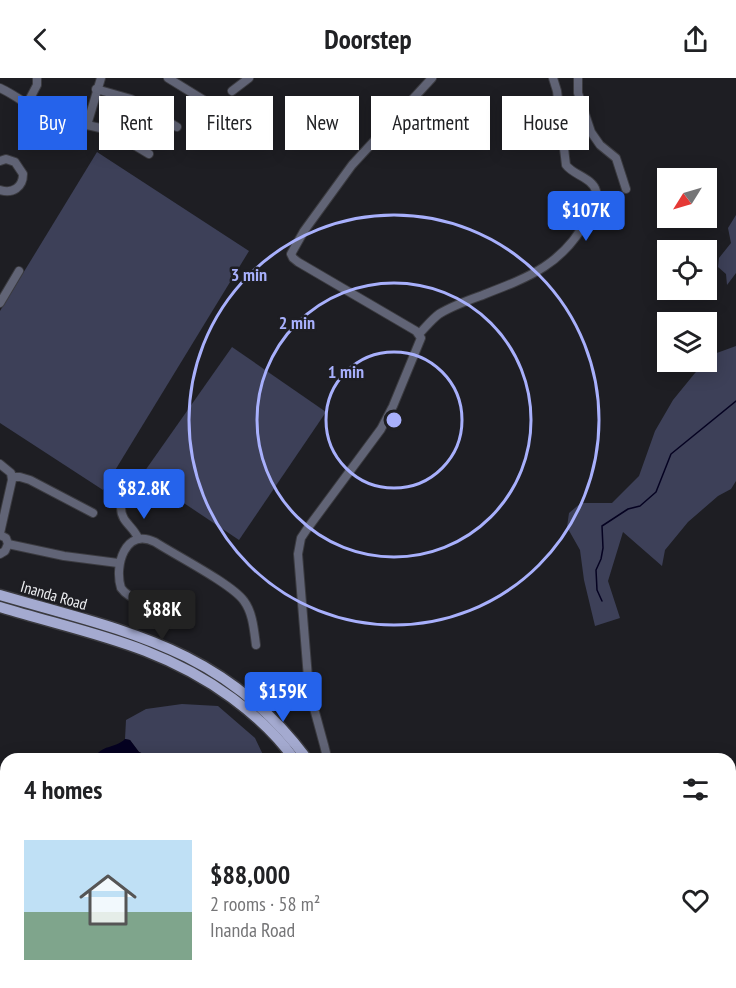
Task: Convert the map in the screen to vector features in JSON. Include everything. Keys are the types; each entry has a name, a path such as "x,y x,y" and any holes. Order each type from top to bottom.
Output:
{"main road":[{"name":"Inanda Road","path":"0,595 131,633 190,657 222,676 263,709 302,753"},
{"name":"Inanda Road","path":"0,607 132,645 189,670 247,709 289,753"}],"street":[{"path":"32,96 36,88 37,78"},
{"path":"101,78 87,125 109,130 149,154"},
{"path":"168,78 197,96"},
{"path":"232,92 249,78"},
{"path":"419,334 298,262 291,254 304,231 352,165 432,78"},
{"path":"419,334 437,316 450,308 530,276 545,267 559,256 585,222 597,194 596,188 566,165 557,91 553,78"},
{"path":"578,78 578,93 591,132 600,144 616,158 626,189"},
{"path":"0,88 18,99"},
{"path":"96,89 131,99 177,127"},
{"path":"0,161 6,159 15,162 23,174 21,183 15,190 5,192 0,190"},
{"path":"0,303 19,270"},
{"path":"326,753 309,690 299,546 307,529 381,429 420,343 419,334"},
{"path":"0,464 9,471 12,477 0,534 6,538 8,544 5,551 0,554"},
{"path":"12,477 30,480 93,513"},
{"path":"121,508 124,521 133,527 138,538"},
{"path":"169,606 145,602 126,595 120,586 118,562 128,546 138,538 155,542 219,581 242,598 252,619 256,645"},
{"path":"8,544 72,557 118,562"}],"shaded area":[{"path":"97,152 249,251 103,490 0,423 0,311"},
{"path":"736,215 736,273 727,285 726,274 718,267 719,258 731,243 728,228"},
{"path":"736,346 736,481 731,489 718,496 688,522 665,550 662,566 623,532 608,581 620,618 595,626 584,580 580,550 567,527 569,513 581,503 612,503 639,476 655,431 673,400 696,372 717,372 717,353"},
{"path":"232,347 326,412 239,540 142,475"},
{"path":"182,704 218,706 255,738 262,753 141,753 130,740 125,739 126,720 146,709"},
{"path":"125,739 130,740 141,753 98,753 104,749"}],"waterway":[{"path":"602,601 597,590 596,570 603,548 602,526 628,509 640,506 656,492 671,454 736,401"}]}
